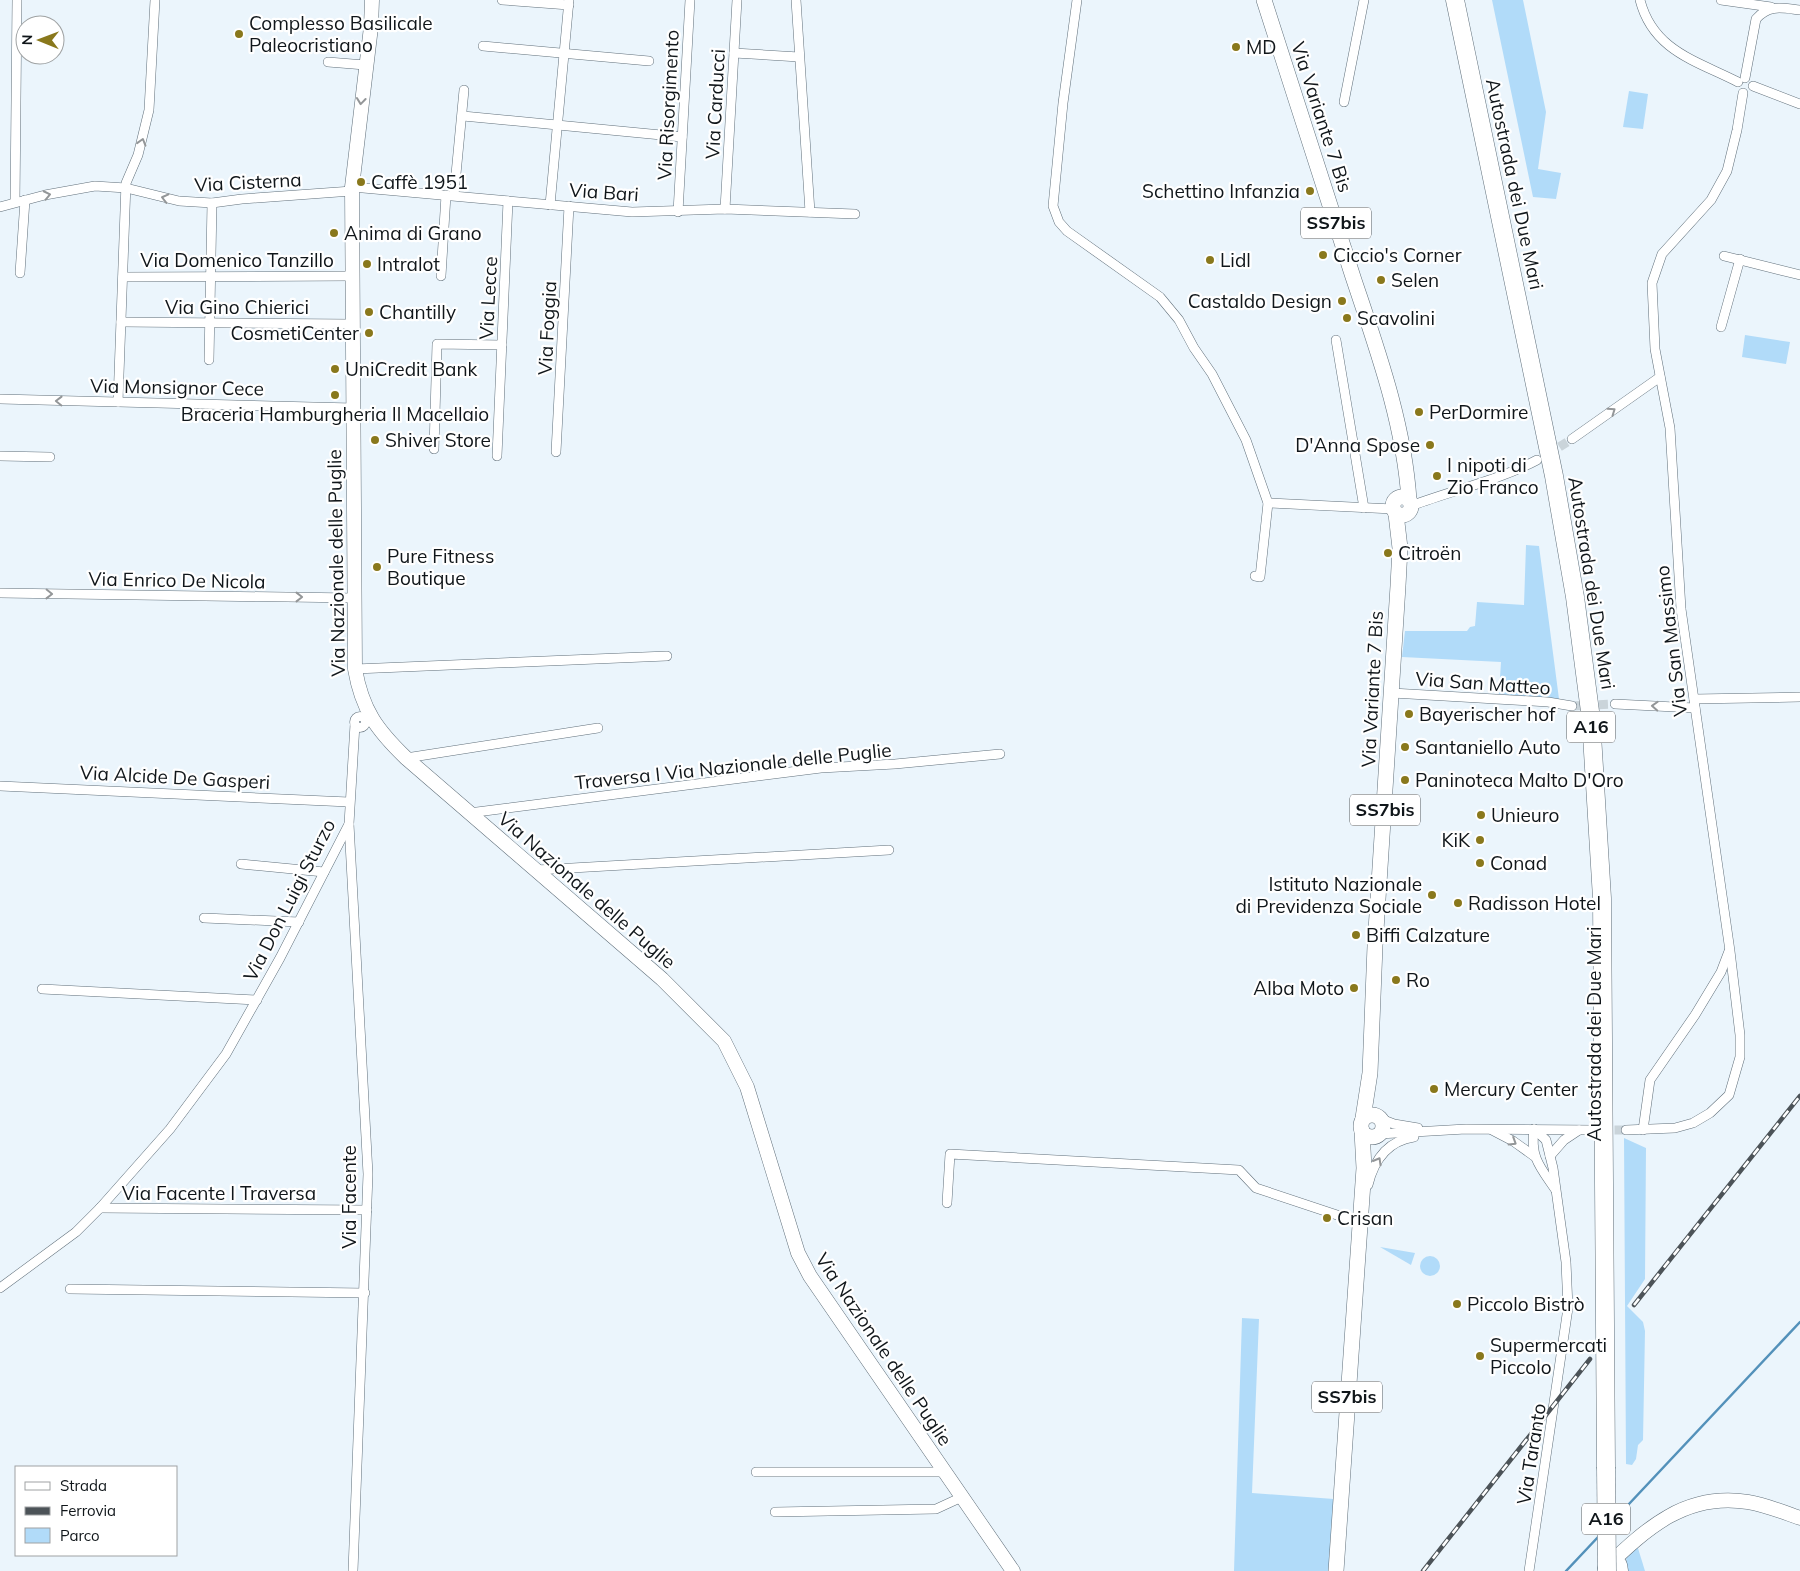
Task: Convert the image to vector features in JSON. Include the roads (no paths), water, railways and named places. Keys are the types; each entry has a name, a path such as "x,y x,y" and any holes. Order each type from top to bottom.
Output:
{"highway":[{"name":"Autostrada dei Due Mari","path":"1455,0 1559,502 1575,597 1590,719 1602,898 1613,1570"},
{"name":"Autostrada dei Due Mari","path":"1467,0 1575,526 1602,718 1614,898 1612,1466"}],"main road":[{"name":"Via Nazionale delle Puglie","path":"372,0 371,27 352,189 354,669 361,698 379,730 406,758 662,979 724,1041 747,1088 798,1253 810,1276 1013,1571"},
{"name":"Via Variante 7 Bis","path":"1264,0 1374,343 1402,448 1400,548 1375,946 1370,1073 1363,1124 1364,1168 1362,1207 1336,1571"},
{"name":"Via Variante 7 Bis","path":"1370,1073 1380,1118"},
{"path":"1378,1135 1371,1137 1363,1124 1373,1114 1380,1118"},
{"name":"SS7bis","path":"1378,1135 1383,1129 1380,1118"},
{"name":"Via Variante 7 Bis","path":"1364,1168 1378,1135"},
{"path":"1613,1570 1648,1528 1680,1510 1705,1502 1727,1500 1749,1502 1800,1518"}],"street":[{"path":"17,0 20,274"},
{"path":"118,402 126,188 144,135 148,110 155,0"},
{"path":"502,0 569,3 550,204"},
{"name":"Via Risorgimento","path":"678,212 690,0"},
{"name":"Via Carducci","path":"725,209 737,0"},
{"path":"796,0 810,212"},
{"path":"1077,0 1063,103 1053,206 1059,222 1067,231 1160,297 1179,320 1194,348 1212,374 1246,440 1268,503 1260,577 1255,576"},
{"path":"1344,102 1364,0"},
{"path":"1640,0 1651,25 1672,50 1741,80 1751,80 1753,86"},
{"path":"1720,0 1800,10"},
{"path":"1753,86 1748,93 1743,93 1738,88 1756,19 1771,7"},
{"path":"483,46 649,62"},
{"path":"734,53 799,56"},
{"path":"328,62 366,65"},
{"path":"1753,86 1800,104"},
{"path":"441,276 450,195 463,116 464,90"},
{"name":"Via San Massimo","path":"1626,1130 1675,1128 1693,1123 1710,1113 1729,1095 1740,1057 1740,1035 1730,951 1682,609 1670,428 1655,349 1652,283 1662,254 1711,200 1720,186 1732,153 1743,93"},
{"path":"463,116 682,137"},
{"name":"Via Cisterna","path":"0,207 20,201 96,186 126,188 179,201 212,203 352,189"},
{"name":"Via Bari","path":"352,189 450,195 632,212 725,209 855,214"},
{"name":"Via Lecce","path":"497,456 508,201"},
{"path":"209,360 212,203"},
{"name":"Via Foggia","path":"556,452 569,206"},
{"path":"1724,256 1800,275"},
{"path":"1721,327 1740,259"},
{"name":"Via Domenico Tanzillo","path":"123,277 352,276"},
{"name":"Via Gino Chierici","path":"121,322 352,324"},
{"path":"1336,340 1364,508"},
{"path":"434,449 437,344 502,345"},
{"path":"1572,439 1660,377"},
{"name":"Via Monsignor Cece","path":"0,399 353,408"},
{"path":"0,456 50,457"},
{"path":"1268,503 1364,508 1402,507 1447,492 1501,478 1537,460"},
{"name":"Via Enrico De Nicola","path":"0,593 354,598"},
{"path":"354,669 667,656"},
{"name":"Via San Matteo","path":"1392,693 1548,702 1572,706"},
{"path":"1615,704 1695,704 1800,697"},
{"name":"Via Don Luigi Sturzo","path":"0,1288 76,1232 100,1208 170,1129 226,1054 299,922 349,824 349,802 361,698"},
{"path":"358,723 379,730"},
{"path":"406,758 598,728"},
{"name":"Traversa I Via Nazionale delle Puglie","path":"470,812 821,768 895,764 1000,754"},
{"name":"Via Alcide De Gasperi","path":"0,786 349,802"},
{"name":"Via Facente","path":"349,824 368,1174 353,1571"},
{"path":"537,870 889,850"},
{"path":"241,864 324,872"},
{"path":"204,918 299,922"},
{"path":"1643,1130 1650,1080 1695,1015 1721,972 1730,951"},
{"name":"Via Don Luigi Sturzo","path":"42,988 257,1000"},
{"path":"1380,1118 1394,1124 1444,1130"},
{"name":"Via Taranto","path":"1490,1129 1513,1141 1534,1156 1557,1192"},
{"path":"1534,1129 1532,1146 1534,1156"},
{"name":"Via Taranto","path":"1530,1571 1568,1308 1566,1262 1557,1192 1546,1140 1534,1129"},
{"path":"1362,1207 1373,1169 1386,1150 1403,1139 1437,1134 1444,1130"},
{"path":"1378,1135 1444,1130 1596,1130"},
{"path":"1550,1156 1564,1140 1579,1130"},
{"path":"947,1203 950,1154 1239,1170 1256,1188 1361,1223"},
{"name":"Via Facente I Traversa","path":"100,1208 366,1210"},
{"path":"70,1289 365,1293"},
{"path":"756,1472 945,1472"},
{"path":"775,1512 936,1510 962,1497"}],"waterway":[{"path":"1613,1521 1800,1322"},
{"path":"1566,1571 1599,1536"}],"tunnel":[{"path":"1548,454 1572,439"},
{"path":"1572,706 1615,704"},
{"path":"1601,1130 1626,1130"}],"railway":[{"path":"1634,1305 1800,1096"},
{"path":"1423,1571 1590,1359"}],"place":[{"name":"Complesso Basilicale Paleocristiano","path":"239,34"},
{"name":"MD","path":"1236,47"},
{"name":"Caffè 1951","path":"361,182"},
{"name":"Schettino Infanzia","path":"1310,191"},
{"name":"Anima di Grano","path":"334,233"},
{"name":"Ciccio's Corner","path":"1323,255"},
{"name":"Lidl","path":"1210,260"},
{"name":"Intralot","path":"367,264"},
{"name":"Selen","path":"1381,280"},
{"name":"Castaldo Design","path":"1342,301"},
{"name":"Chantilly","path":"369,312"},
{"name":"Scavolini","path":"1347,318"},
{"name":"CosmetiCenter","path":"369,333"},
{"name":"UniCredit Bank","path":"335,369"},
{"name":"Braceria Hamburgheria Il Macellaio","path":"335,395"},
{"name":"PerDormire","path":"1419,412"},
{"name":"Shiver Store","path":"375,440"},
{"name":"D'Anna Spose","path":"1430,445"},
{"name":"I nipoti di Zio Franco","path":"1437,476"},
{"name":"Citroën","path":"1388,553"},
{"name":"Pure Fitness Boutique","path":"377,567"},
{"name":"Bayerischer hof","path":"1409,714"},
{"name":"Santaniello Auto","path":"1405,747"},
{"name":"Paninoteca Malto D'Oro","path":"1405,780"},
{"name":"Unieuro","path":"1481,815"},
{"name":"KiK","path":"1480,840"},
{"name":"Conad","path":"1480,863"},
{"name":"Istituto Nazionale di Previdenza Sociale","path":"1432,895"},
{"name":"Radisson Hotel","path":"1458,903"},
{"name":"Biffi Calzature","path":"1356,935"},
{"name":"Ro","path":"1396,980"},
{"name":"Alba Moto","path":"1354,988"},
{"name":"Mercury Center","path":"1434,1089"},
{"name":"Crisan","path":"1327,1218"},
{"name":"Piccolo Bistrò","path":"1457,1304"},
{"name":"Supermercati Piccolo","path":"1480,1356"}]}
